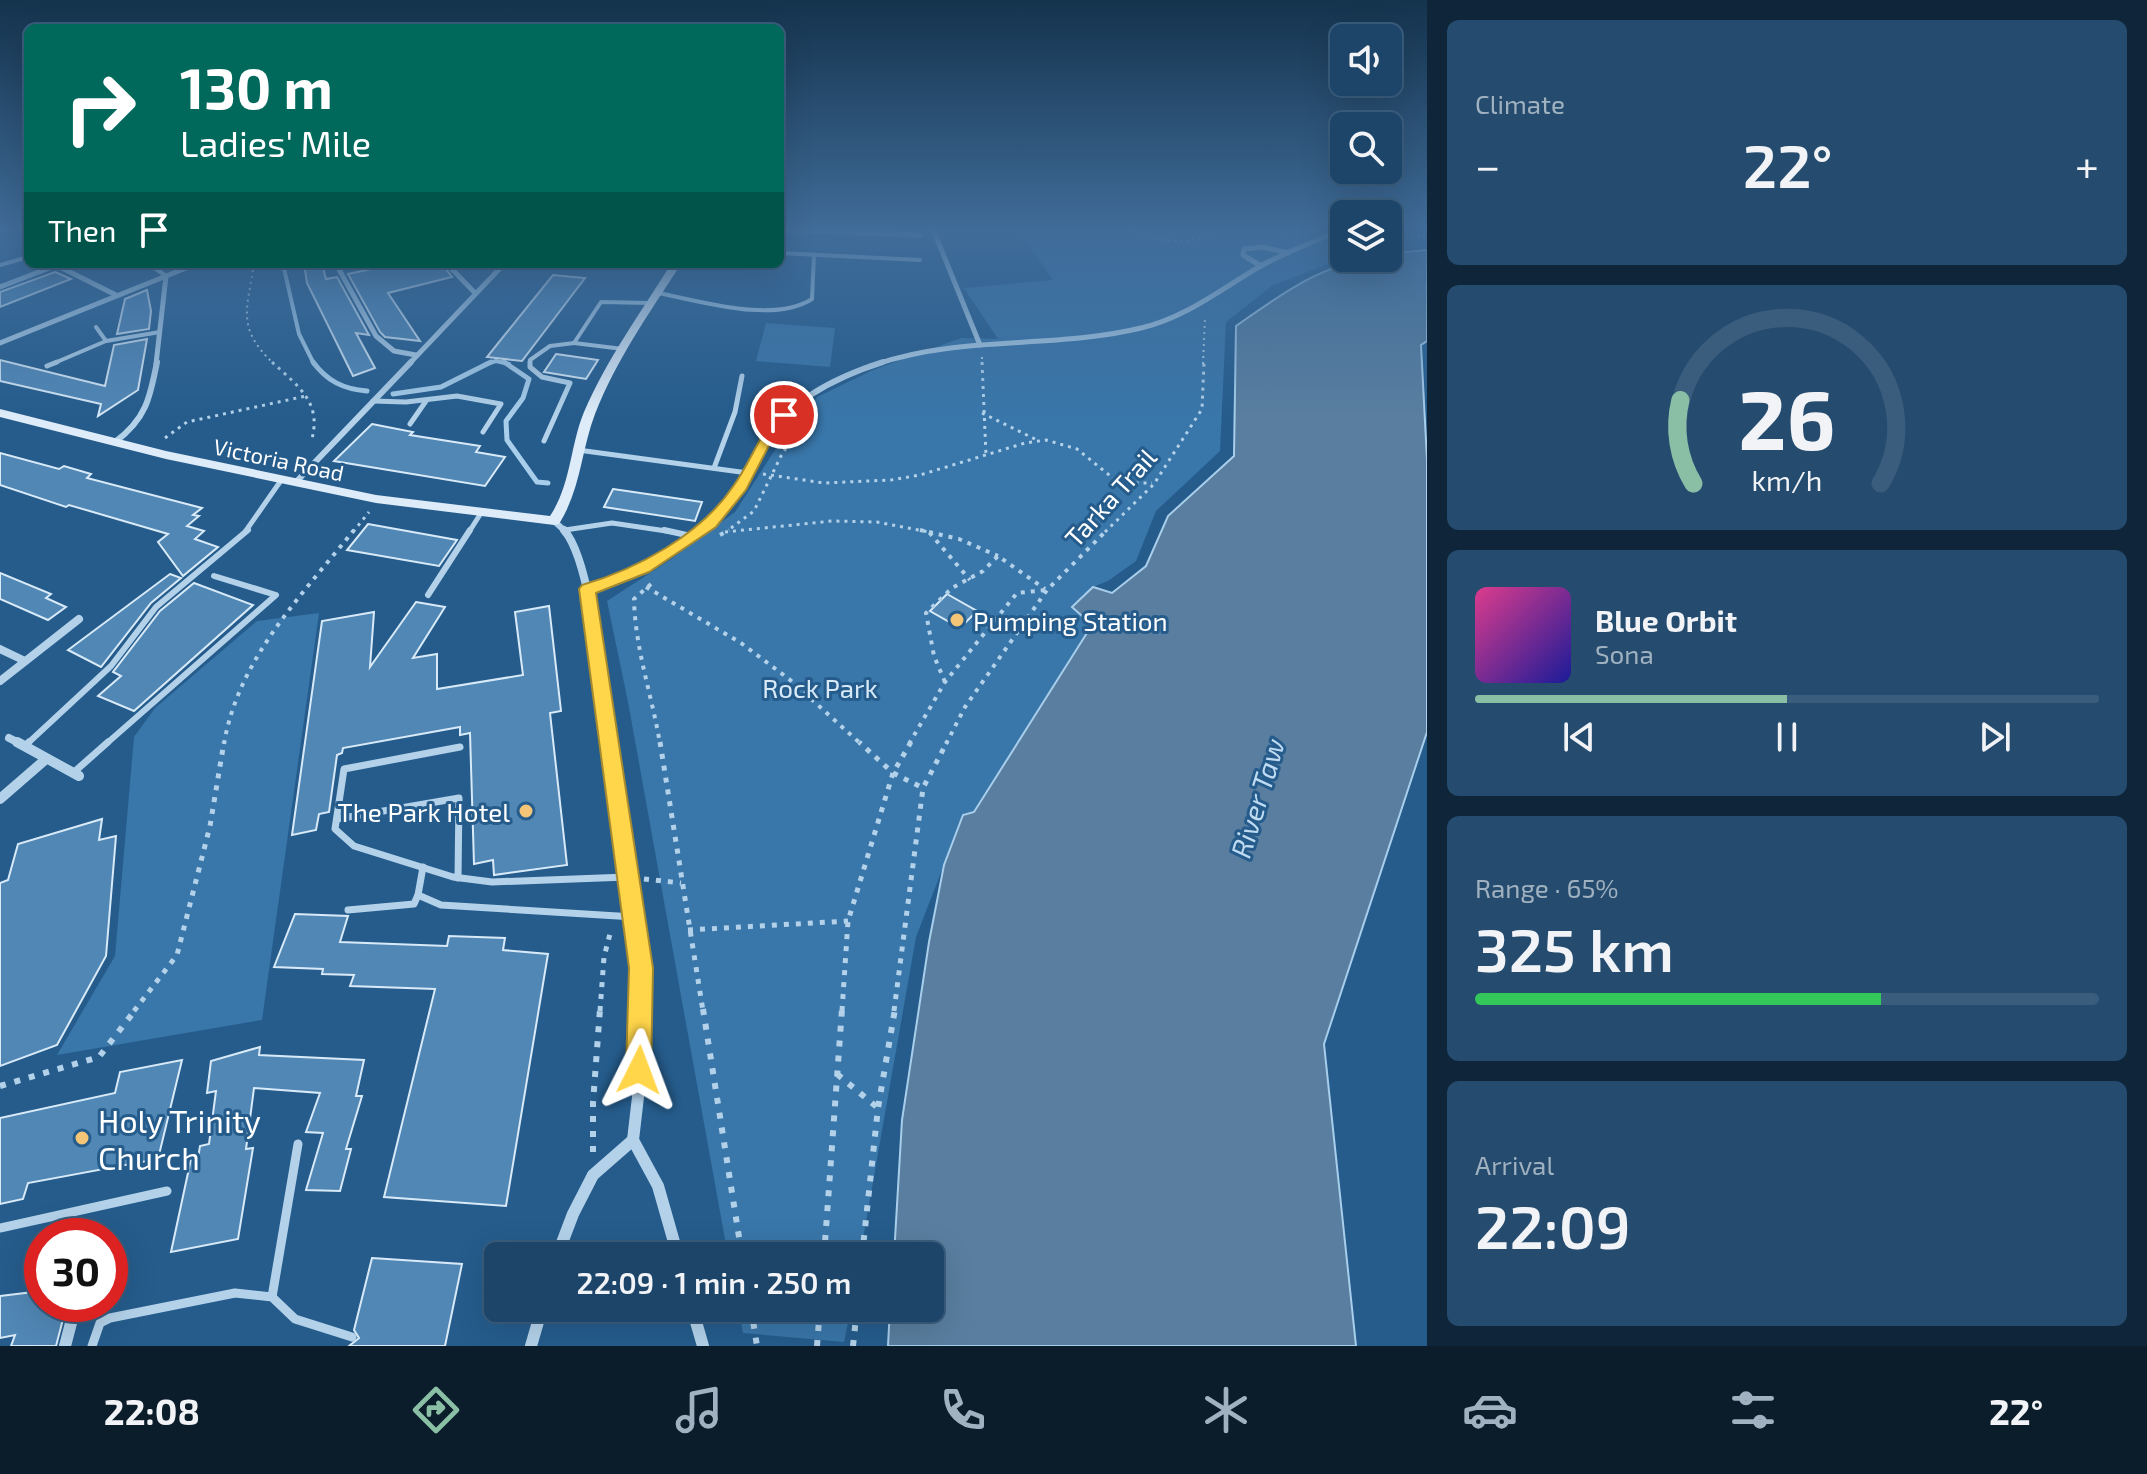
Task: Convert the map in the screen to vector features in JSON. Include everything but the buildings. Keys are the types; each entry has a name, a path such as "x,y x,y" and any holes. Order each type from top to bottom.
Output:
{"street":[{"path":"110,292 116,295"},
{"path":"0,343 124,292"},
{"path":"115,442 135,428 140,420 149,392 164,292"},
{"path":"351,292 376,336 394,351 416,355"},
{"path":"658,292 588,415 571,492 554,521 577,545 587,589 641,968 633,1140 658,1186 674,1242"},
{"path":"958,292 980,345"},
{"path":"587,589 627,576 711,523 728,505 767,434 784,415 846,375 922,353 980,345 1073,340 1143,328 1174,319 1220,292"},
{"path":"296,482 475,293"},
{"name":"Victoria Road","path":"0,413 148,451 376,499 554,521"},
{"path":"0,681 79,619"},
{"path":"0,649 25,661"},
{"path":"9,738 76,774"},
{"path":"0,799 46,759"},
{"path":"562,1242 593,1175 633,1140"},
{"path":"65,1346 71,1322"},
{"path":"531,1346 538,1322"},
{"path":"696,1322 703,1346"}],"lane":[{"path":"574,343 601,302 654,298 793,309 812,299 812,292"},
{"path":"96,327 106,341"},
{"path":"47,366 106,341 160,332"},
{"path":"544,441 570,383 542,377 530,367 530,360 545,345 554,342 623,349"},
{"path":"714,468 735,412 742,376"},
{"path":"373,401 457,396 501,404 483,432"},
{"path":"410,424 426,400"},
{"path":"578,450 748,473"},
{"path":"24,747 111,666 156,607 249,529 282,479"},
{"path":"428,595 481,513"},
{"path":"565,530 583,523 599,523 691,536"},
{"path":"76,774 276,595 214,576"},
{"path":"460,747 344,769 335,829 354,846 458,878 492,882 627,877"},
{"path":"337,819 459,798 458,878"},
{"path":"348,910 414,904 423,867"},
{"path":"418,895 441,905 566,910 634,917"},
{"path":"272,1297 298,1144"},
{"path":"0,1228 167,1191"},
{"path":"92,1346 100,1323 110,1318 235,1293 272,1297 295,1319 352,1337"}],"path":[{"path":"249,292 246,327 257,348 306,396 316,420 314,437 308,449"},
{"name":"Tarka Trail","path":"923,788 965,707 1047,590 1154,484 1202,409 1204,319"},
{"path":"980,345 986,455"},
{"path":"148,451 187,422 306,396"},
{"path":"717,538 754,511 774,476 782,454 812,410"},
{"path":"982,413 999,424 1038,440 1063,442 1096,462 1115,481 1154,484"},
{"path":"748,473 824,483 891,480 920,475 1038,440"},
{"path":"0,1086 99,1057 177,955 210,826 229,714 269,637 368,515 376,499"},
{"path":"729,530 832,521 877,522 959,539 998,556 1047,590"},
{"path":"929,532 970,580"},
{"path":"945,682 934,656 926,613 952,588 970,580 998,556"},
{"path":"627,576 753,652 837,720 893,773 923,788 902,965 878,1108 864,1242"},
{"path":"658,579 634,599 635,636 652,693 740,1242"},
{"path":"825,1242 848,921 893,773 945,682 1017,593 1047,590"},
{"path":"666,880 681,883"},
{"path":"593,1175 593,1103 604,957 615,917"},
{"path":"688,930 848,921"},
{"path":"837,1074 878,1108"},
{"path":"753,1322 757,1346"},
{"path":"817,1346 819,1322"},
{"path":"853,1346 856,1322"}],"green space":[{"name":"Rock Park","path":"967,292 1264,292 1226,322 1220,451 1156,511 1136,561 1108,581 1093,587 1073,608 1092,624 974,812 963,816 916,937 862,1242 725,1242 607,601 735,512 782,439 817,397 873,370 961,338 998,339"},
{"path":"766,323 835,328 830,367 756,361"},
{"path":"319,613 262,1020 57,1055 115,956 134,737 155,708 257,621"},
{"path":"741,1322 848,1322 844,1342 743,1333"}],"water":[{"name":"River Taw","path":"1286,292 1427,292 1427,341 1421,345 1427,460 1427,732 1324,1044 1356,1346 888,1346 889,1322 944,1322 944,1242 895,1242 902,1120 929,942 944,865 963,815 974,812 1092,625 1072,607 1093,587 1112,593 1146,566 1168,516 1234,456 1236,326"}],"waterway":[{"path":"289,292 299,334 313,362"},
{"path":"313,362 336,383 367,391"},
{"path":"393,394 441,387 488,363"},
{"path":"488,363 506,363"},
{"path":"506,363 529,379 523,398 506,421 507,440 537,482 548,483"}],"place":[{"name":"Pumping Station","path":"957,620"},
{"name":"The Park Hotel","path":"526,811"},
{"name":"Holy Trinity Church","path":"82,1138"}],"route":[{"path":"639,1070 641,968 587,589 605,585 643,568 711,523 728,505 767,434 784,415"}]}
